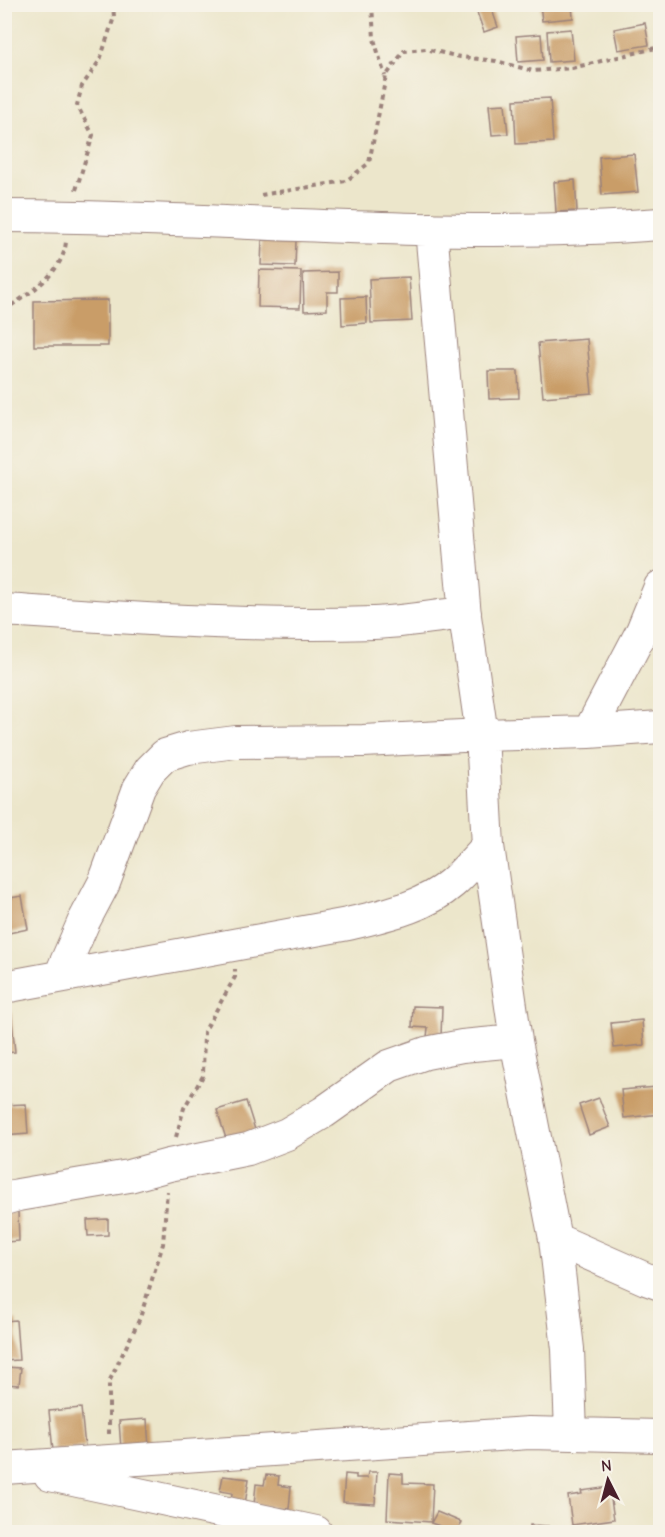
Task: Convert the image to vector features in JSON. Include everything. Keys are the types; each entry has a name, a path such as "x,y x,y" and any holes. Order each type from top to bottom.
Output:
{"street":[{"path":"4,216 68,216 431,229 606,228 660,224"},
{"path":"431,229 465,612 482,735 488,846 516,1041 555,1239 568,1349 571,1434"},
{"path":"589,732 642,631 660,587"},
{"path":"4,610 166,621 286,623 376,623 465,612"},
{"path":"60,976 84,921 104,883 140,788 150,770 165,755 188,748 236,742 363,741 660,727"},
{"path":"4,987 348,924 414,906 452,883 488,846"},
{"path":"4,1199 129,1176 169,1165 248,1149 287,1134 324,1112 389,1066 426,1053 462,1046 516,1041"},
{"path":"555,1239 660,1284"},
{"path":"10,1468 529,1433 660,1436"},
{"path":"10,1468 316,1533"}],"path":[{"path":"4,310 50,276 65,253 68,216 93,135 77,105 82,86 100,60 114,17 113,4"},
{"path":"372,4 374,39 386,76"},
{"path":"251,196 346,181 369,163 386,76 404,51 426,49 460,57 496,61 533,71 572,68 660,46"},
{"path":"109,1462 109,1382 140,1318 163,1244 169,1165 184,1108 203,1076 204,1032 235,977 237,944"}],"building":[{"path":"474,4 490,4 498,27 484,32"},
{"path":"540,4 572,4 573,18 542,21"},
{"path":"645,23 649,45 618,50 614,29"},
{"path":"571,29 574,60 549,62 547,31"},
{"path":"541,34 543,60 518,62 516,36"},
{"path":"550,98 553,142 516,144 514,100"},
{"path":"505,104 508,134 492,135 489,105"},
{"path":"634,154 638,192 602,195 599,157"},
{"path":"575,180 577,211 556,212 554,182"},
{"path":"262,240 296,241 295,266 261,265"},
{"path":"259,270 301,271 300,308 258,307"},
{"path":"338,272 338,292 327,292 327,310 304,311 303,273"},
{"path":"409,277 412,321 371,323 369,279"},
{"path":"366,297 367,323 342,325 341,298"},
{"path":"108,300 108,346 34,346 34,301"},
{"path":"4,335 8,335 8,362 4,362"},
{"path":"587,339 592,393 543,397 538,343"},
{"path":"488,371 518,371 519,398 489,399"},
{"path":"22,896 28,929 4,934 4,899"},
{"path":"413,1006 442,1007 441,1037 427,1037 428,1028 412,1027"},
{"path":"11,1011 15,1052 4,1053 4,1012"},
{"path":"642,1020 644,1045 614,1048 611,1023"},
{"path":"657,1087 660,1114 624,1118 621,1090"},
{"path":"599,1098 610,1127 589,1135 579,1105"},
{"path":"246,1101 257,1136 228,1145 217,1110"},
{"path":"26,1104 28,1134 4,1136 4,1105"},
{"path":"4,1212 18,1212 19,1241 4,1242"},
{"path":"108,1219 108,1235 88,1236 87,1220"},
{"path":"16,1320 19,1360 4,1361 4,1321"},
{"path":"5,1367 21,1368 19,1385 4,1384"},
{"path":"81,1408 85,1447 53,1451 49,1411"},
{"path":"147,1419 149,1447 121,1449 119,1421"},
{"path":"368,1472 377,1472 375,1504 343,1502 345,1474 356,1475 356,1478 367,1478"},
{"path":"389,1473 403,1474 403,1483 433,1484 431,1522 387,1519"},
{"path":"266,1475 279,1476 278,1485 291,1487 289,1509 254,1505 256,1484 264,1485"},
{"path":"223,1476 249,1479 245,1504 231,1502 232,1493 220,1491"},
{"path":"609,1487 614,1519 572,1525 568,1496 582,1494 581,1491"},
{"path":"437,1512 461,1522 457,1532 431,1523"},
{"path":"530,1525 549,1526 549,1532 530,1532"}]}
